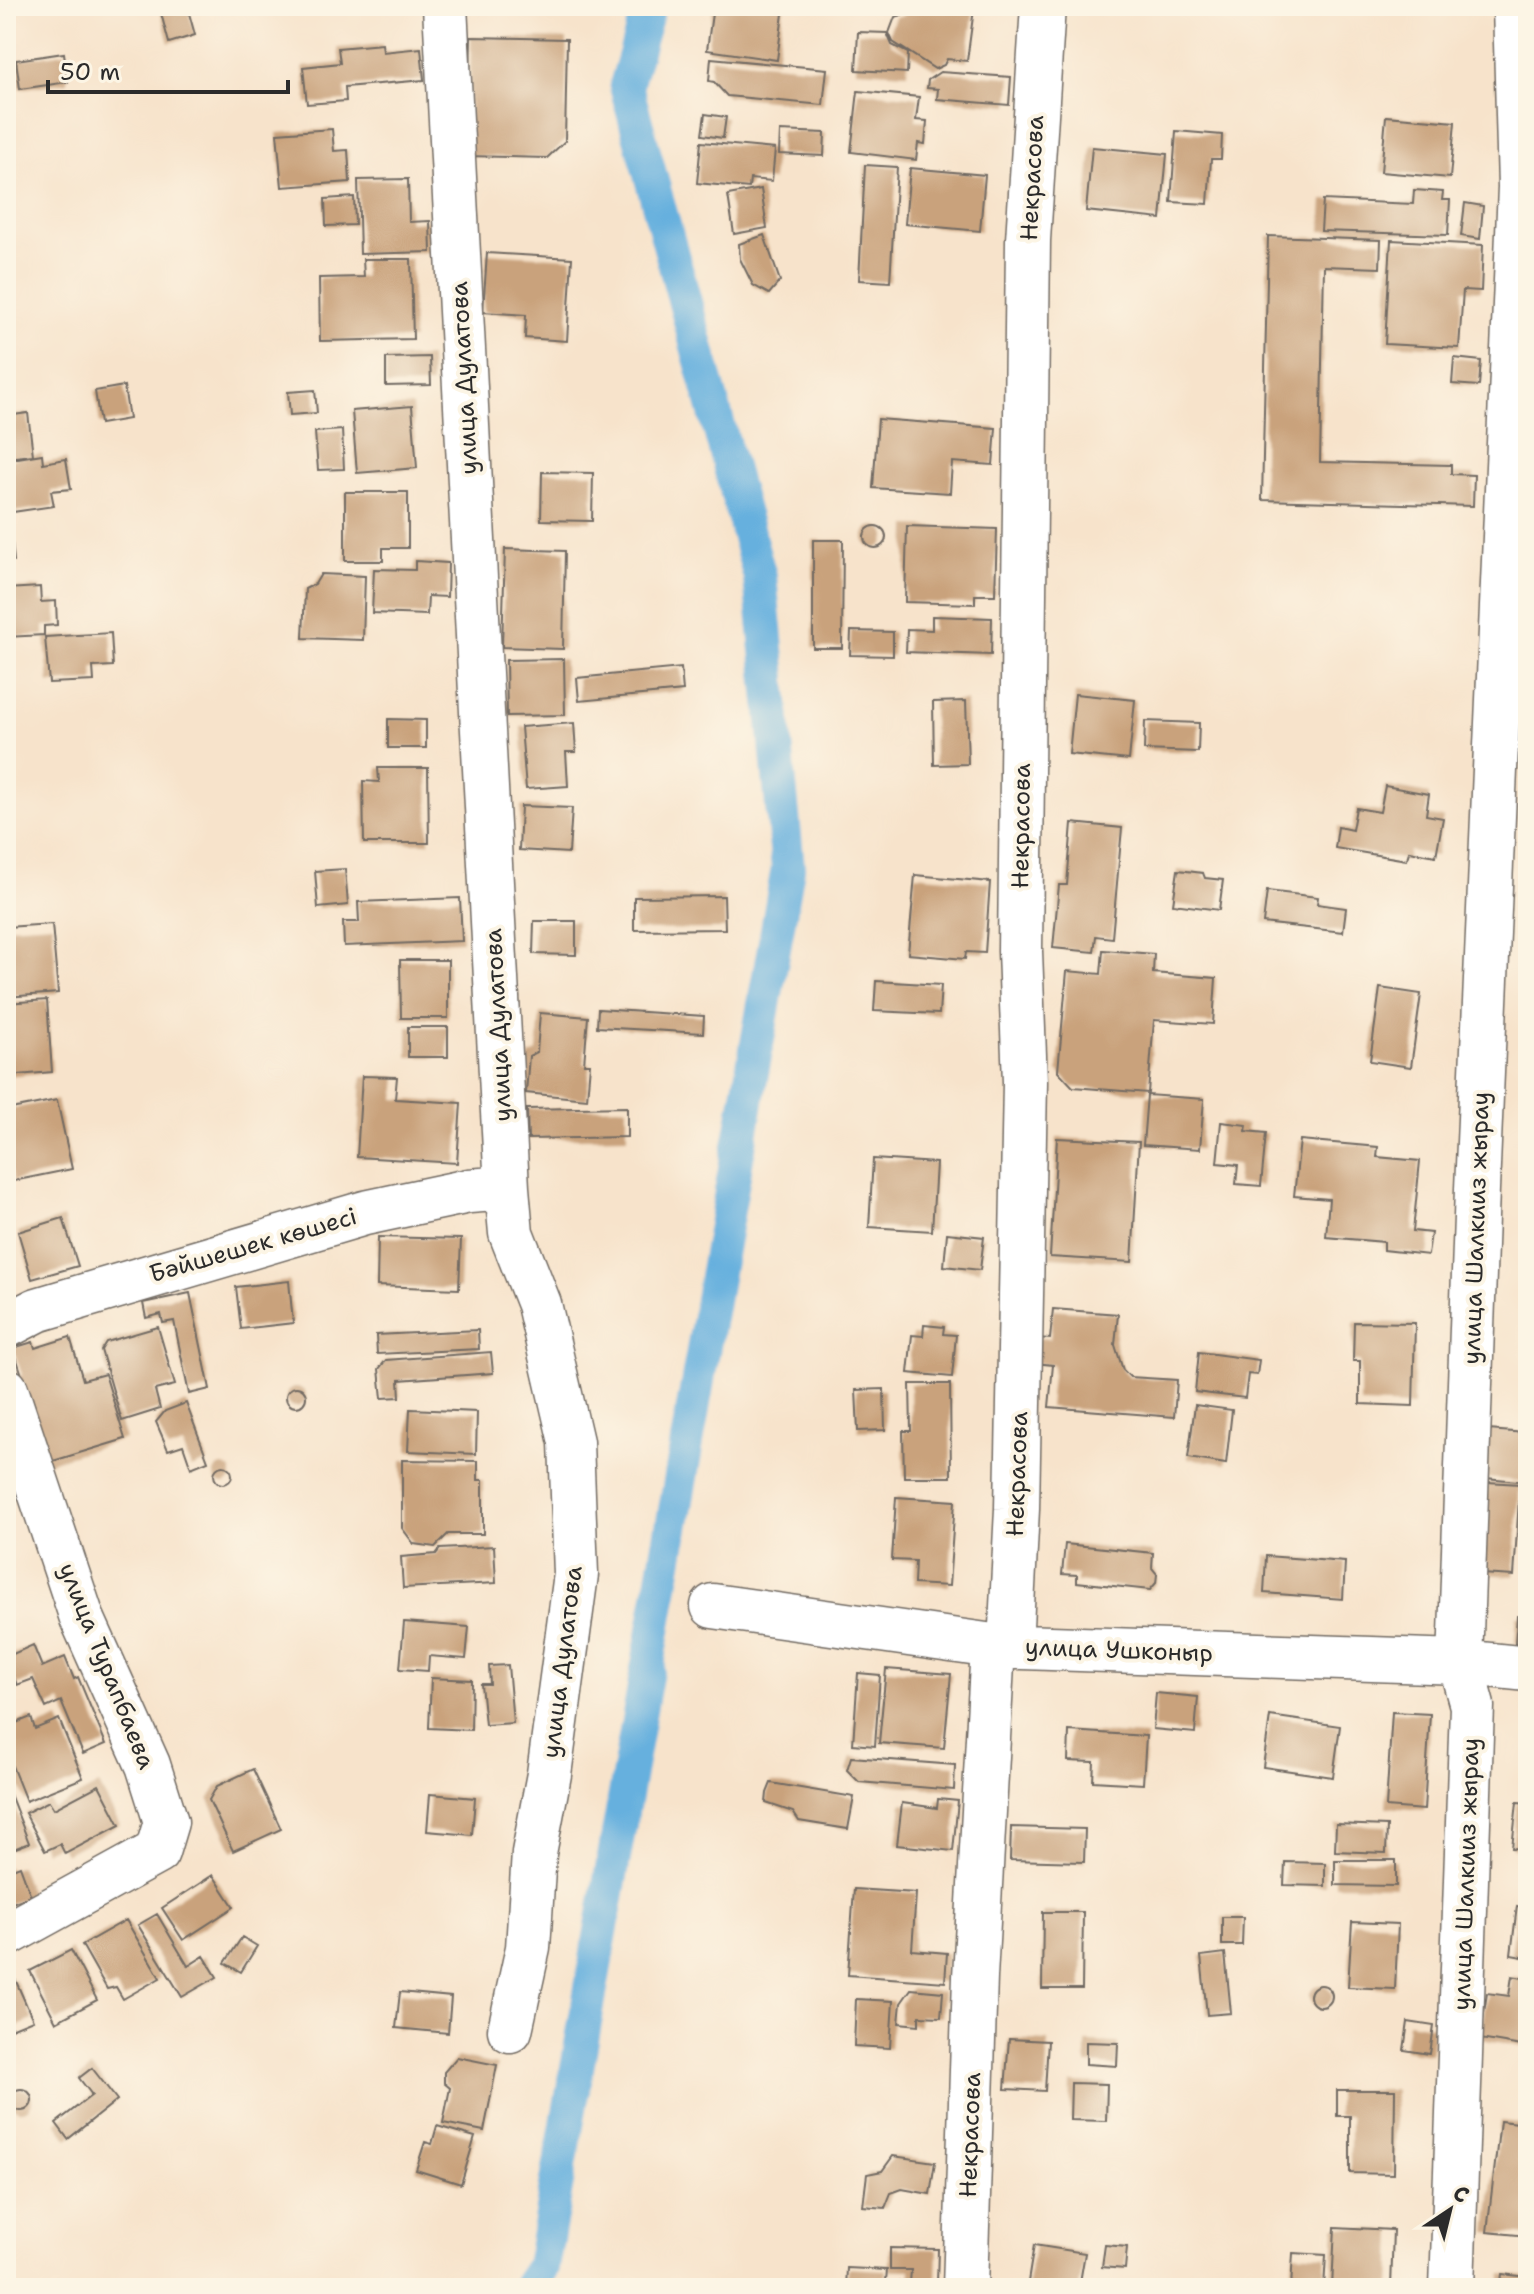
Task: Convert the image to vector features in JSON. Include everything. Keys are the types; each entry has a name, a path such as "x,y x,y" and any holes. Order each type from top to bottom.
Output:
{"street":[{"name":"улица Дулатова","path":"445,6 507,1188 511,1233 539,1304 571,1442 576,1574 549,1774 534,1853 528,1948 510,2030"},
{"name":"Некрасова","path":"965,2288 975,1977 1001,1646 1017,1509 1025,1098 1020,951 1028,240 1043,6"},
{"name":"улица Шалкииз жырау","path":"1452,2288 1472,1706 1460,1662 1478,1173 1513,711 1524,178 1515,6"},
{"name":"Бәйшешек көшесі","path":"6,1326 37,1310 365,1213 469,1191 507,1188"},
{"name":"улица Турапбаева","path":"6,1390 82,1618 148,1765 166,1822 157,1852 6,1935"},
{"name":"улица Ушконыр","path":"713,1606 1001,1646 1460,1662 1528,1669"}],"building":[{"path":"159,6 187,6 195,35 169,43"},
{"path":"713,6 784,6 777,60 707,50"},
{"path":"907,6 974,9 967,61 947,59 944,65 935,69 893,42 889,33 895,17 906,14"},
{"path":"858,32 887,33 892,45 908,53 907,73 856,70"},
{"path":"471,37 567,39 565,141 547,158 468,156"},
{"path":"382,44 383,52 421,48 424,80 345,87 346,101 307,104 303,67 340,63 338,48"},
{"path":"64,53 68,82 20,89 16,60"},
{"path":"711,58 827,69 823,105 727,96 714,82 709,81"},
{"path":"940,72 1011,77 1009,105 937,99 938,89 927,88 928,80"},
{"path":"858,91 919,97 916,120 927,121 925,144 918,143 916,160 851,152"},
{"path":"705,114 726,117 723,138 702,135"},
{"path":"1386,116 1455,122 1450,178 1381,172"},
{"path":"332,129 334,151 348,150 350,182 282,187 277,133"},
{"path":"780,131 825,133 824,156 779,154"},
{"path":"1176,131 1222,135 1221,159 1211,159 1208,204 1171,202"},
{"path":"701,142 775,149 772,181 750,179 749,188 697,183"},
{"path":"1092,147 1167,154 1161,219 1086,211"},
{"path":"865,165 897,167 890,282 859,280"},
{"path":"910,168 985,175 980,231 905,224"},
{"path":"408,179 409,222 430,221 431,252 360,254 358,180"},
{"path":"761,189 767,228 734,234 728,195"},
{"path":"1414,190 1443,192 1442,200 1450,200 1448,235 1321,231 1323,200 1413,204"},
{"path":"354,197 355,225 326,226 325,199"},
{"path":"1465,203 1483,206 1480,239 1461,236"},
{"path":"764,235 780,281 769,294 753,285 740,259 739,244"},
{"path":"1268,236 1381,240 1380,268 1324,266 1320,462 1451,465 1451,474 1474,475 1473,506 1262,500"},
{"path":"1391,240 1483,245 1481,291 1463,290 1459,348 1385,344"},
{"path":"487,253 572,258 567,341 525,338 526,315 483,312"},
{"path":"363,259 411,259 413,339 320,341 319,278 364,277"},
{"path":"430,357 431,385 386,386 386,358"},
{"path":"1454,358 1481,361 1479,386 1452,384"},
{"path":"124,386 129,419 100,424 95,391"},
{"path":"315,390 317,413 290,415 288,392"},
{"path":"412,406 417,468 357,473 352,411"},
{"path":"28,413 33,455 6,458 6,416"},
{"path":"878,419 996,428 993,465 952,462 950,493 873,488"},
{"path":"342,430 344,469 318,470 315,432"},
{"path":"42,454 43,463 66,459 71,489 51,491 54,506 6,513 6,460"},
{"path":"542,472 593,473 592,521 541,520"},
{"path":"345,492 408,492 408,548 383,548 383,561 345,561"},
{"path":"875,526 883,529 886,537 883,545 875,548 867,545 864,537 867,529"},
{"path":"907,526 997,529 995,595 975,595 975,604 905,602"},
{"path":"11,533 14,561 6,562 6,534"},
{"path":"813,540 843,540 842,648 813,648"},
{"path":"505,549 565,551 563,649 502,647"},
{"path":"415,561 448,563 447,597 428,596 427,615 372,613 374,569 415,570"},
{"path":"321,574 365,576 363,640 303,638 305,589 315,584"},
{"path":"40,587 41,602 56,601 57,625 44,626 44,635 6,637 6,589"},
{"path":"932,616 992,618 991,655 906,652 907,629 932,630"},
{"path":"851,631 893,632 893,656 850,655"},
{"path":"111,633 113,666 93,667 94,681 49,683 45,637"},
{"path":"564,659 565,715 507,716 506,660"},
{"path":"681,668 683,691 579,701 577,678"},
{"path":"1075,694 1135,700 1129,760 1069,754"},
{"path":"966,701 968,764 934,765 933,702"},
{"path":"388,719 426,720 426,748 388,748"},
{"path":"1145,721 1199,723 1198,752 1144,750"},
{"path":"574,723 576,752 566,752 568,786 526,789 521,727"},
{"path":"378,768 428,768 429,843 364,843 363,781 379,782"},
{"path":"1385,786 1429,794 1426,815 1443,818 1436,856 1409,851 1407,860 1335,848 1338,827 1352,830 1356,808 1380,812"},
{"path":"521,806 572,808 569,853 519,850"},
{"path":"1072,823 1122,828 1112,938 1096,936 1094,952 1053,948 1059,885 1067,885"},
{"path":"345,869 348,905 318,908 315,871"},
{"path":"1178,870 1203,873 1205,878 1223,880 1219,910 1173,904"},
{"path":"915,875 990,882 985,953 966,952 965,959 908,954"},
{"path":"1267,891 1318,897 1317,904 1346,908 1343,932 1263,923"},
{"path":"724,896 725,929 634,930 634,897"},
{"path":"460,898 462,941 344,946 343,922 359,922 358,902"},
{"path":"534,921 576,921 576,955 533,954"},
{"path":"52,924 58,993 6,997 6,927"},
{"path":"1103,950 1154,954 1153,973 1216,978 1213,1024 1154,1020 1148,1093 1073,1087 1058,1071 1067,971 1101,974"},
{"path":"400,960 448,960 448,1018 401,1018"},
{"path":"876,981 941,985 939,1014 874,1011"},
{"path":"1380,988 1421,994 1411,1067 1370,1061"},
{"path":"47,1000 52,1072 6,1076 6,1003"},
{"path":"598,1009 704,1016 703,1033 597,1027"},
{"path":"540,1013 588,1017 584,1064 590,1064 587,1099 526,1093 529,1056 537,1052"},
{"path":"408,1027 448,1027 448,1057 408,1057"},
{"path":"362,1076 397,1077 395,1099 461,1103 457,1163 357,1157"},
{"path":"1147,1095 1204,1099 1200,1149 1143,1145"},
{"path":"57,1100 72,1169 13,1181 11,1170 6,1171 6,1110"},
{"path":"627,1107 627,1137 528,1139 527,1109"},
{"path":"1221,1122 1247,1125 1246,1131 1266,1133 1261,1186 1236,1184 1238,1165 1217,1163"},
{"path":"1057,1138 1139,1142 1132,1262 1050,1257"},
{"path":"1300,1140 1378,1147 1377,1157 1420,1161 1413,1231 1431,1233 1428,1255 1384,1250 1384,1242 1326,1237 1329,1199 1294,1196"},
{"path":"873,1159 936,1163 932,1231 869,1227"},
{"path":"63,1218 78,1266 32,1279 18,1232"},
{"path":"947,1233 984,1237 980,1270 944,1266"},
{"path":"378,1237 461,1239 459,1289 377,1286"},
{"path":"289,1281 293,1323 241,1329 236,1287"},
{"path":"190,1293 210,1389 189,1394 174,1321 163,1323 161,1314 146,1318 143,1303"},
{"path":"1053,1309 1118,1314 1115,1345 1123,1370 1130,1377 1177,1380 1174,1417 1049,1407 1053,1365 1035,1363 1037,1338 1050,1339"},
{"path":"1354,1322 1415,1323 1413,1406 1360,1404 1360,1361 1353,1361"},
{"path":"924,1325 944,1327 943,1334 956,1335 952,1377 908,1373 912,1335 923,1336"},
{"path":"158,1327 175,1385 155,1390 160,1409 122,1421 101,1350 106,1342"},
{"path":"478,1330 479,1349 377,1354 376,1335"},
{"path":"70,1337 83,1380 105,1374 125,1439 40,1465 12,1378 22,1375 13,1348 33,1342 35,1348"},
{"path":"491,1352 493,1373 399,1380 400,1397 382,1398 379,1369 386,1360"},
{"path":"1199,1352 1259,1360 1257,1375 1248,1374 1245,1398 1195,1392"},
{"path":"910,1384 950,1384 951,1477 904,1477 903,1431 911,1431"},
{"path":"296,1387 303,1390 306,1397 303,1404 296,1407 289,1404 286,1397 289,1390"},
{"path":"884,1389 885,1430 858,1431 856,1390"},
{"path":"186,1403 208,1461 191,1468 183,1445 168,1450 156,1422 165,1411"},
{"path":"1195,1405 1232,1410 1226,1464 1188,1458"},
{"path":"410,1409 477,1412 476,1454 408,1451"},
{"path":"1488,1430 1525,1433 1523,1455 1528,1455 1528,1482 1486,1478"},
{"path":"402,1460 478,1461 478,1480 483,1480 483,1534 448,1534 435,1547 414,1544 402,1528"},
{"path":"219,1466 227,1466 232,1475 230,1482 219,1484 214,1479 214,1471"},
{"path":"1487,1482 1520,1484 1514,1576 1481,1574"},
{"path":"896,1497 955,1501 949,1586 914,1584 915,1561 892,1560"},
{"path":"1065,1544 1153,1553 1152,1568 1157,1574 1156,1583 1150,1590 1077,1582 1077,1575 1062,1574"},
{"path":"494,1546 496,1583 403,1588 401,1557 436,1554 440,1549"},
{"path":"1266,1556 1345,1562 1343,1599 1264,1593"},
{"path":"1517,1616 1528,1617 1528,1644 1515,1643"},
{"path":"404,1622 469,1627 466,1659 429,1656 428,1671 400,1669"},
{"path":"33,1645 42,1667 65,1657 74,1679 78,1677 106,1744 83,1754 61,1701 46,1708 33,1679 17,1685 6,1657"},
{"path":"508,1665 513,1723 485,1725 481,1684 490,1684 489,1666"},
{"path":"886,1669 951,1674 944,1748 879,1743"},
{"path":"858,1673 880,1675 875,1746 853,1744"},
{"path":"431,1678 472,1680 471,1730 429,1728"},
{"path":"1156,1693 1198,1697 1195,1733 1153,1729"},
{"path":"1392,1712 1430,1714 1424,1810 1386,1807"},
{"path":"1270,1716 1340,1726 1333,1777 1263,1767"},
{"path":"31,1717 35,1729 59,1719 83,1778 26,1801 6,1751 6,1727"},
{"path":"1069,1731 1146,1736 1143,1784 1093,1781 1094,1762 1068,1761"},
{"path":"851,1757 955,1765 954,1790 859,1782 847,1770"},
{"path":"253,1769 281,1829 233,1851 209,1800 217,1786"},
{"path":"771,1783 854,1797 848,1829 799,1821 793,1812 766,1803"},
{"path":"6,1784 29,1843 11,1850 6,1838"},
{"path":"99,1785 120,1825 65,1854 60,1844 45,1851 25,1813 49,1801 54,1809"},
{"path":"430,1794 475,1798 472,1835 427,1831"},
{"path":"938,1799 958,1801 953,1851 897,1845 902,1803 937,1808"},
{"path":"1517,1802 1528,1803 1528,1849 1512,1848"},
{"path":"1336,1824 1387,1826 1386,1853 1335,1851"},
{"path":"1011,1827 1085,1829 1084,1862 1010,1860"},
{"path":"1335,1860 1396,1860 1396,1886 1335,1885"},
{"path":"1285,1862 1325,1863 1325,1886 1284,1885"},
{"path":"6,1866 10,1870 20,1866 31,1896 6,1905"},
{"path":"213,1875 234,1907 183,1940 162,1908"},
{"path":"854,1889 916,1893 912,1950 947,1953 945,1982 848,1975"},
{"path":"1517,1906 1528,1908 1528,1958 1511,1955"},
{"path":"1043,1912 1083,1912 1082,1989 1042,1989"},
{"path":"157,1914 188,1966 204,1956 217,1977 182,1997 138,1925"},
{"path":"1222,1917 1243,1917 1242,1945 1222,1945"},
{"path":"126,1920 160,1978 123,1999 116,1987 107,1989 82,1945"},
{"path":"1352,1922 1398,1924 1395,1989 1348,1987"},
{"path":"242,1937 257,1946 241,1972 225,1963"},
{"path":"71,1950 97,2000 56,2022 30,1971"},
{"path":"1225,1953 1231,2013 1207,2015 1201,1956"},
{"path":"1512,1976 1528,1979 1528,2047 1480,2039 1487,1993 1509,1996"},
{"path":"15,1979 33,2020 6,2031 6,1983"},
{"path":"1321,1985 1329,1988 1332,1996 1329,2004 1321,2007 1313,2004 1310,1996 1313,1988"},
{"path":"911,1989 943,1992 941,2017 919,2016 919,2025 899,2023 901,2003"},
{"path":"400,1992 451,1997 448,2033 396,2028"},
{"path":"856,1999 893,2001 890,2048 854,2046"},
{"path":"1408,2022 1434,2026 1430,2054 1404,2050"},
{"path":"1009,2039 1048,2041 1045,2091 1005,2089"},
{"path":"1086,2042 1118,2043 1117,2066 1086,2064"},
{"path":"457,2057 497,2065 484,2131 443,2123 450,2088 444,2083 444,2072"},
{"path":"92,2068 117,2100 68,2139 56,2123 92,2095 79,2078"},
{"path":"1071,2083 1107,2084 1106,2121 1070,2120"},
{"path":"21,2089 29,2092 32,2100 29,2108 21,2111 13,2108 10,2100 13,2092"},
{"path":"1337,2090 1395,2090 1394,2174 1350,2173 1350,2116 1337,2116"},
{"path":"1500,2121 1528,2124 1528,2236 1487,2232"},
{"path":"437,2126 475,2137 461,2184 416,2170 425,2142 432,2144"},
{"path":"893,2156 935,2162 930,2194 902,2189 891,2193 885,2208 863,2206 867,2174 882,2171"},
{"path":"1335,2227 1393,2230 1391,2288 1332,2288"},
{"path":"1034,2245 1085,2253 1079,2288 1027,2288"},
{"path":"1105,2245 1127,2247 1125,2269 1102,2267"},
{"path":"890,2248 938,2249 937,2284 910,2283 911,2270 890,2270"},
{"path":"1293,2253 1326,2255 1324,2288 1291,2288"},
{"path":"847,2268 887,2270 886,2281 900,2282 900,2288 846,2288"},
{"path":"1502,2274 1528,2277 1528,2288 1500,2288"}],"waterway":[{"path":"528,2288 542,2267 788,868 760,577 626,86 649,6"}]}
